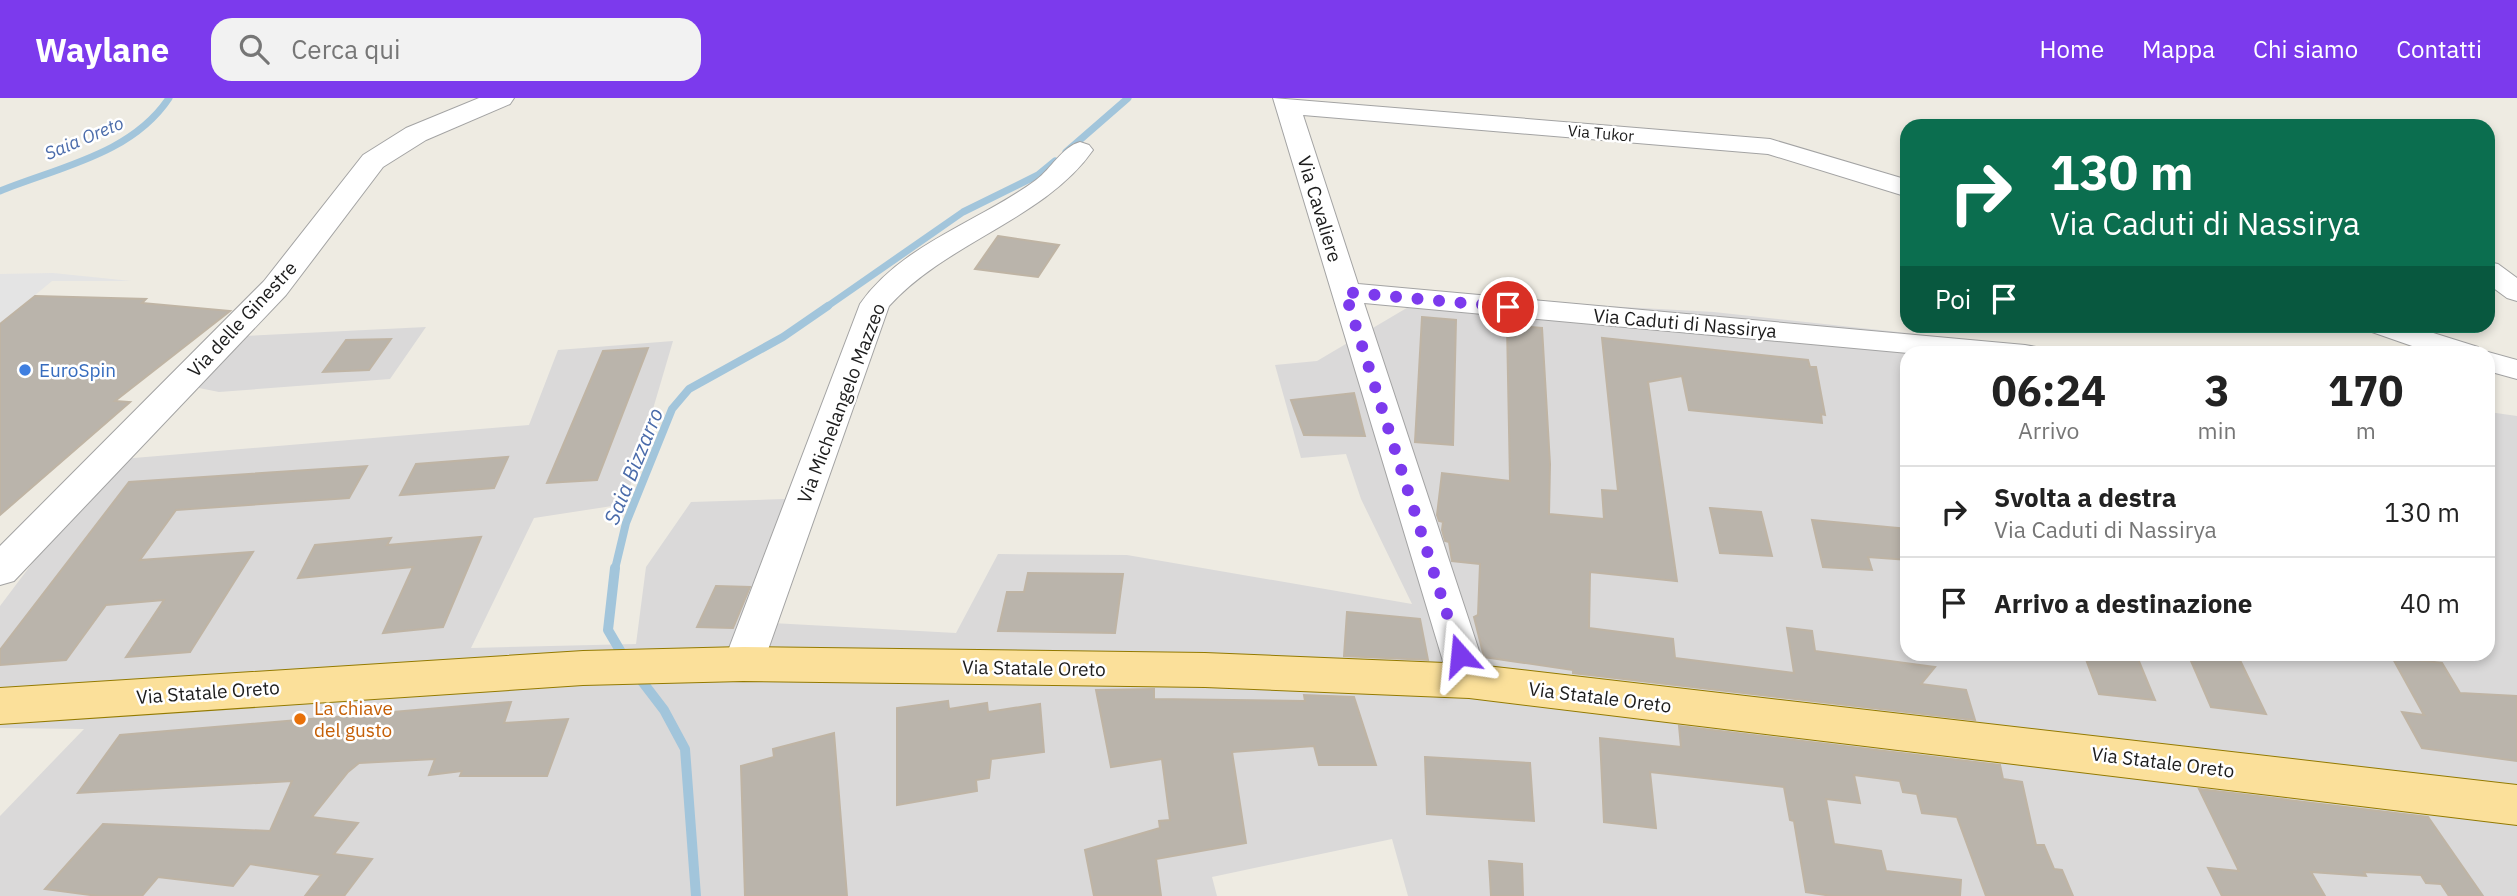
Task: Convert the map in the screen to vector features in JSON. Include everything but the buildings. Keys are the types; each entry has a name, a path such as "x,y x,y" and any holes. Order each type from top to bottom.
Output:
{"main road":[{"name":"Via Statale Oreto","path":"0,706 583,668 678,665 1205,670 1469,681 2517,804"}],"street":[{"name":"Via delle Ginestre","path":"0,570 275,288 373,161 416,134 501,98"},
{"name":"Via Tukor","path":"1287,103 1770,147 1900,186"},
{"name":"Via Cavaliere","path":"1287,103 1469,681"},
{"name":"Via Michelangelo Mazzeo","path":"743,664 875,304 891,285 913,267 1039,190 1080,150"},
{"path":"2495,275 2517,292"},
{"name":"Via Caduti di Nassirya","path":"1345,292 1937,346"},
{"path":"2404,333 2442,346"},
{"path":"2495,363 2517,370"}],"shaded area":[{"path":"53,273 131,281 52,281 0,324 0,274"},
{"path":"1427,296 1714,312 2027,346 1900,346 1900,661 2495,661 2495,413 2517,416 2517,896 1408,896 1392,839 1212,877 1217,896 0,896 0,816 84,729 0,728 0,606 110,460 529,425 558,350 673,341 625,504 534,518 471,648 636,644 646,567 691,502 814,498 772,623 956,633 998,554 1127,555 1412,604 1361,499 1346,454 1301,458 1275,365 1317,361"},
{"path":"426,327 390,379 219,392 194,387 244,336"}],"waterway":[{"name":"Saia Oreto","path":"0,191 70,166 115,146 154,117 169,98"},
{"name":"Saia Bizzarro","path":"1066,152 1128,98"},
{"name":"Saia Bizzarro","path":"825,308 963,212 1038,175 1055,161"},
{"name":"Saia Bizzarro","path":"615,569 626,523 672,409 689,389 783,337 828,306"},
{"name":"Saia Bizzarro","path":"615,568 608,630 625,659"},
{"name":"Saia Bizzarro","path":"638,676 664,710 685,749 696,896"}],"place":[{"name":"EuroSpin","path":"25,370"},
{"name":"La chiave del gusto","path":"300,719"}],"route":[{"path":"1460,655 1345,292 1508,307"}]}
